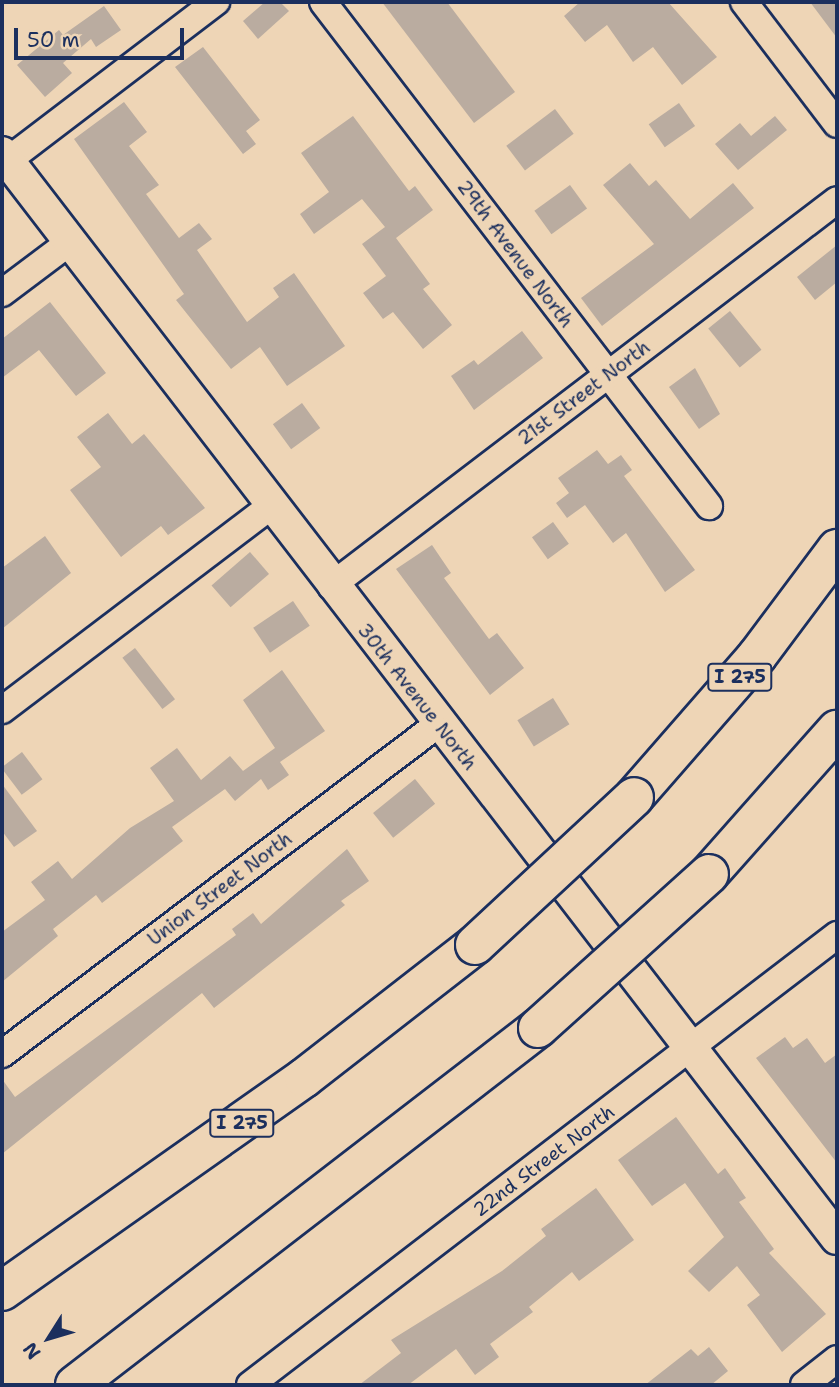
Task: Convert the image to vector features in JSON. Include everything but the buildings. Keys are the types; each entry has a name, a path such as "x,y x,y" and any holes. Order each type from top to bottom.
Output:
{"highway":[{"name":"I 275","path":"2,1291 304,1078 475,945 634,797 757,656 837,549"},
{"path":"75,1385 538,1028 709,874 837,730"}],"street":[{"path":"5,157 216,2"},
{"name":"29th Avenue North","path":"323,2 709,506"},
{"path":"744,2 837,124"},
{"name":"30th Avenue North","path":"5,157 331,586 837,1238"},
{"name":"21st Street North","path":"331,586 837,200"},
{"path":"2,293 69,242"},
{"path":"2,710 271,506"},
{"name":"Union Street North","path":"2,1054 438,724"},
{"name":"22nd Street North","path":"250,1385 837,935"},
{"path":"804,1385 837,1359"}]}
